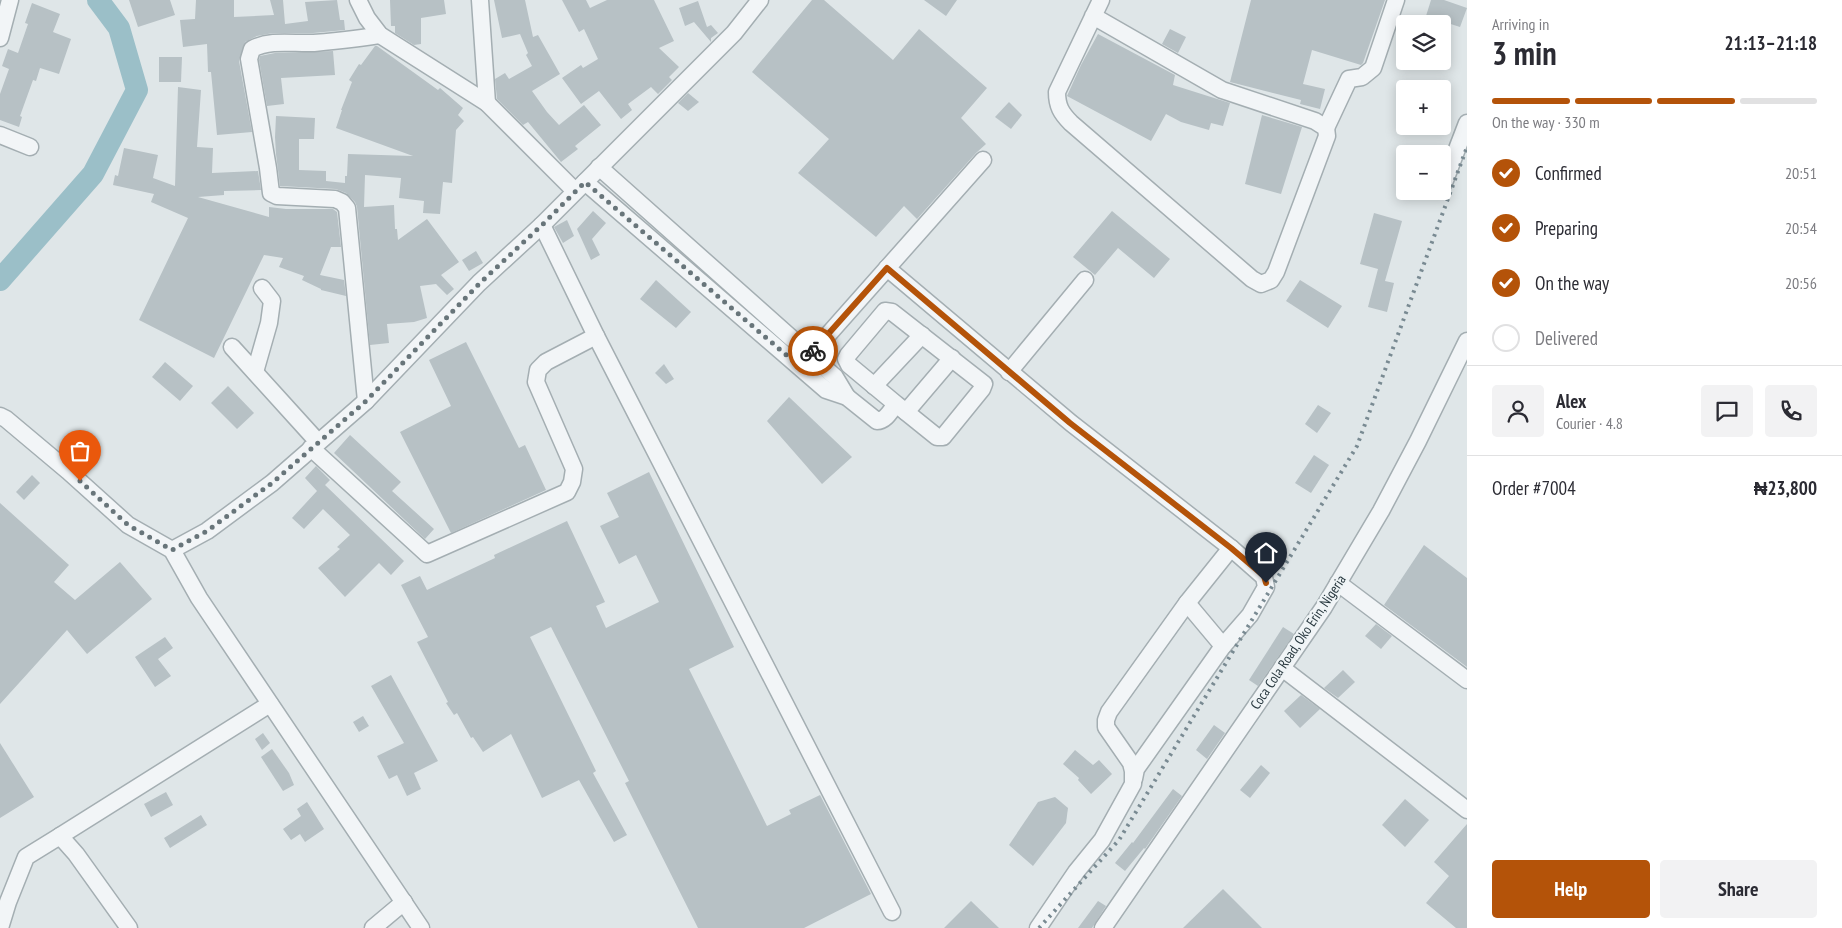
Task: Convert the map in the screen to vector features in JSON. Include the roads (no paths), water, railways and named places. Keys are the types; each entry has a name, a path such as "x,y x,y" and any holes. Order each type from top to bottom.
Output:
{"street":[{"path":"0,38 10,0"},
{"path":"358,0 367,18 380,35 487,103 580,187 628,219 696,277 805,360 836,377 847,397 877,421 901,408 952,358"},
{"path":"480,0 487,103"},
{"path":"172,550 207,531 272,483 366,401 480,283 542,225 734,33 760,0"},
{"path":"1101,0 1057,92 1060,112 1245,273 1261,284 1271,280 1276,272 1328,136 1326,128 1349,79 1362,77 1373,68 1396,0"},
{"path":"1093,16 1222,90 1315,121 1326,128"},
{"path":"366,401 347,208 342,202 335,199 277,196 271,193 249,59 252,49 274,42 312,43 353,40 380,35"},
{"path":"1451,165 1467,123"},
{"path":"0,135 30,147"},
{"path":"805,360 983,160"},
{"path":"599,166 707,263 805,360"},
{"path":"628,219 641,204"},
{"path":"542,225 596,336 892,912"},
{"path":"696,277 707,263"},
{"path":"887,268 1070,423 1231,548 1264,576 1266,588 1250,615 1223,646 1136,769 1132,784 1102,840 1076,872 1038,928"},
{"path":"1009,372 1085,280"},
{"path":"255,372 272,301 262,288"},
{"path":"886,310 892,312 922,335 984,384 948,433 943,437 938,436 901,408 848,365 846,359 886,310"},
{"path":"874,386 922,335"},
{"path":"232,346 315,445 427,554 567,492 572,482 574,469 536,382 538,370 546,362 596,336"},
{"name":"Coca Cola Road, Oko Erin, Nigeria","path":"1103,928 1324,607 1404,468 1467,341"},
{"path":"0,416 68,470 128,525 172,550 199,598 421,928"},
{"path":"1132,784 1133,771 1131,764 1106,727 1109,712 1187,603 1231,548"},
{"path":"1338,583 1467,680"},
{"path":"1187,603 1223,646"},
{"path":"1282,668 1467,810"},
{"path":"0,928 26,857 270,704"},
{"path":"60,836 76,854 129,928"},
{"path":"373,928 404,902"}],"waterway":[{"path":"0,280 93,174 137,90 119,28 98,0"}],"railway":[{"path":"1039,928 1119,840 1357,446 1467,147"}]}
